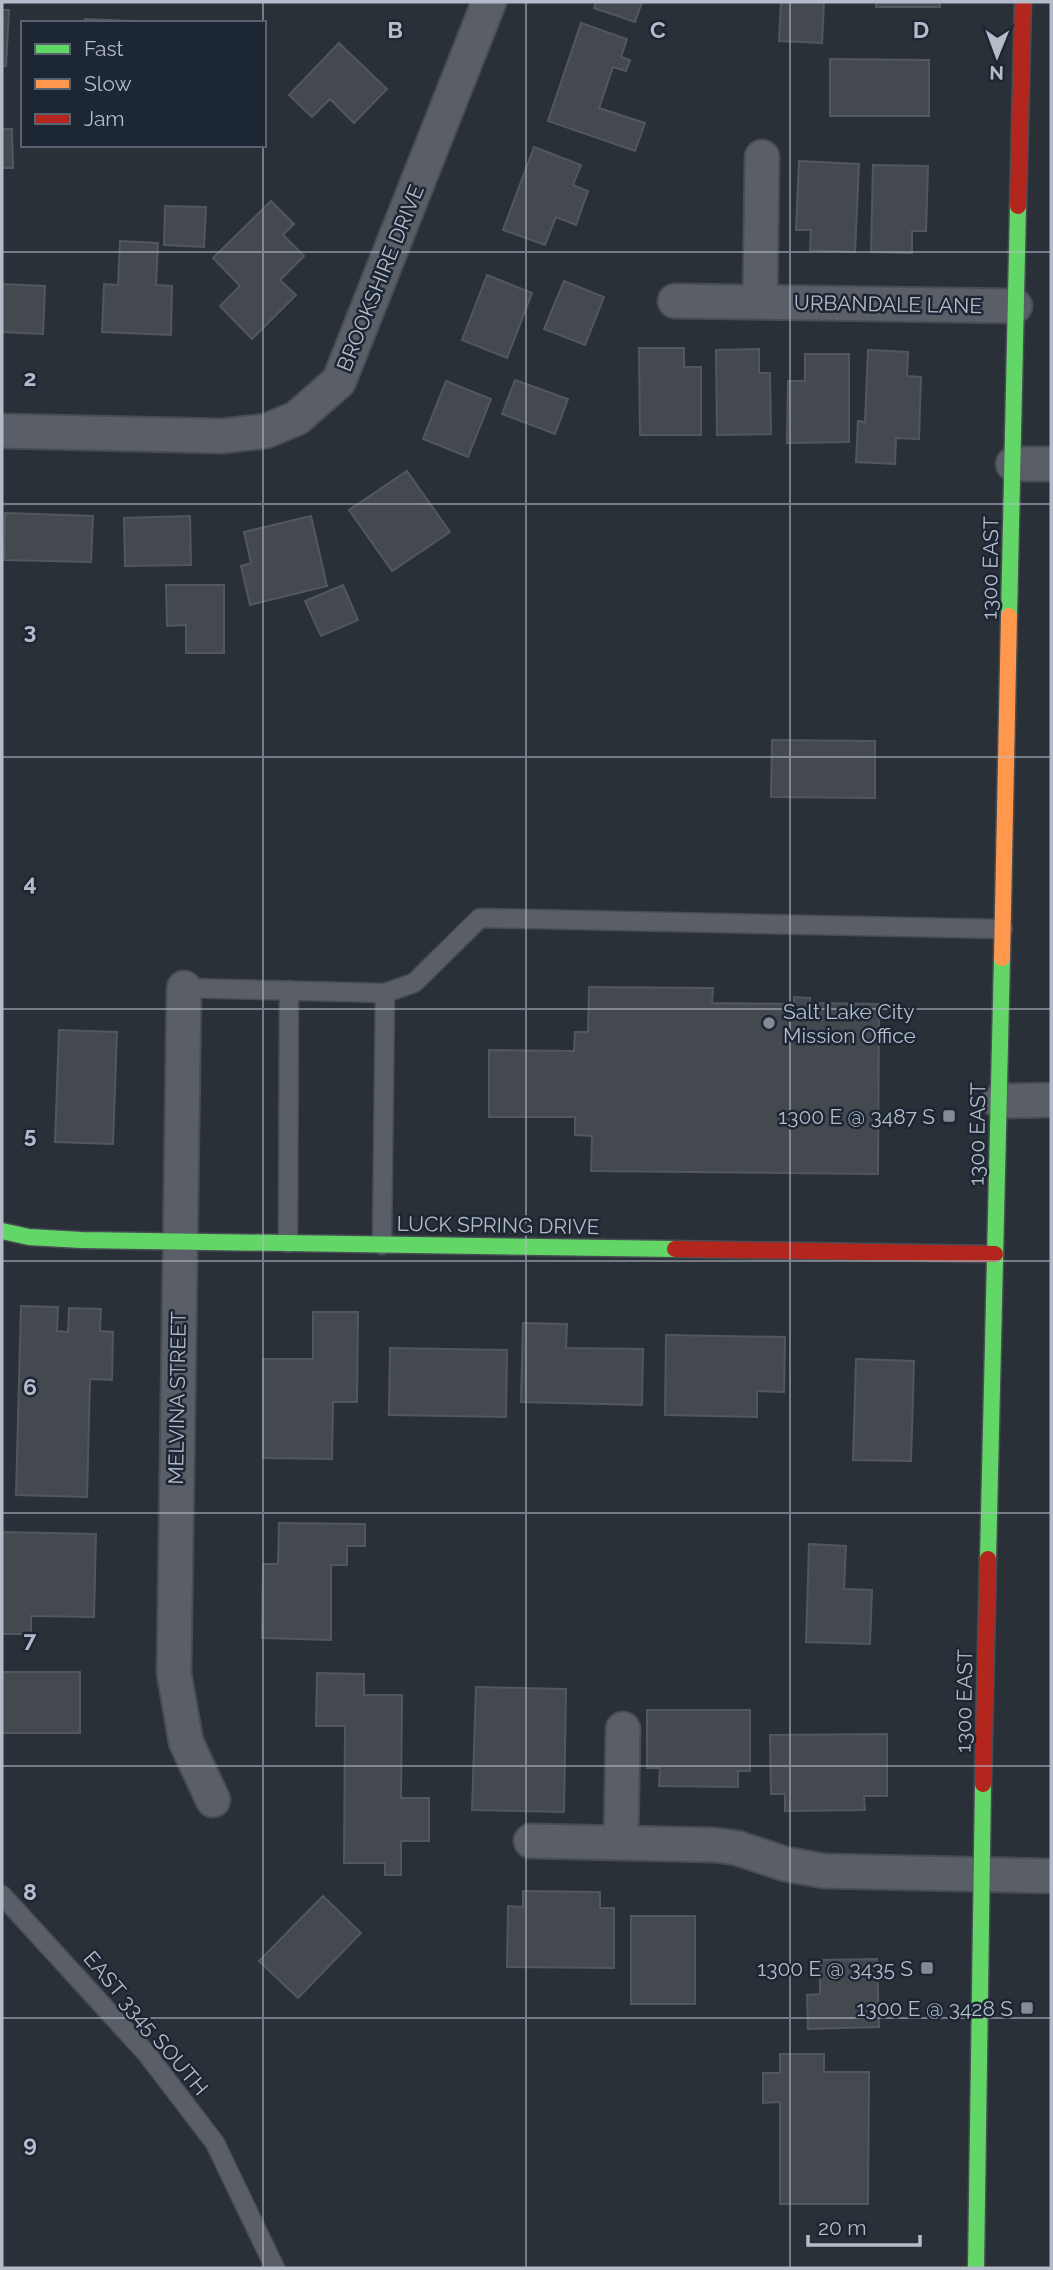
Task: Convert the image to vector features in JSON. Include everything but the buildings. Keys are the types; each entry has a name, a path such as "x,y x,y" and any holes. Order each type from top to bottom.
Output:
{"main road":[{"name":"1300 EAST","path":"976,2268 981,1876 1023,2"},
{"name":"LUCK SPRING DRIVE","path":"2,1231 29,1237 179,1242 995,1254"}],"street":[{"name":"BROOKSHIRE DRIVE","path":"2,431 222,436 266,431 297,418 339,382 489,2"},
{"path":"760,302 762,157"},
{"name":"URBANDALE LANE","path":"675,301 1015,306"},
{"path":"1013,464 1051,464"},
{"name":"MELVINA STREET","path":"184,988 174,1673 186,1742 213,1800"},
{"path":"999,1101 1051,1100"},
{"path":"621,1843 623,1730"},
{"path":"531,1841 715,1845 737,1848 785,1864 824,1871 1051,1876"}],"lane":[{"path":"184,988 385,993 414,983 481,918 1003,929"},
{"path":"288,1243 289,990"},
{"path":"382,1245 385,993"},
{"name":"EAST 3345 SOUTH","path":"2,1895 147,2054 215,2143 275,2268"}],"traffic: fast":[{"path":"1009,616 1018,206"},
{"path":"988,1559 1002,958"},
{"path":"2,1231 29,1237 81,1240 675,1249"},
{"path":"976,2268 983,1784"}],"traffic: slow":[{"path":"1002,958 1009,616"}],"traffic: jam":[{"path":"1018,206 1023,2"},
{"path":"675,1249 995,1254"},
{"path":"983,1784 988,1559"}],"place":[{"name":"Salt Lake City Mission Office","path":"769,1023"},
{"name":"1300 E @ 3487 S","path":"949,1116"},
{"name":"1300 E @ 3435 S","path":"927,1968"},
{"name":"1300 E @ 3428 S","path":"1027,2008"}]}
